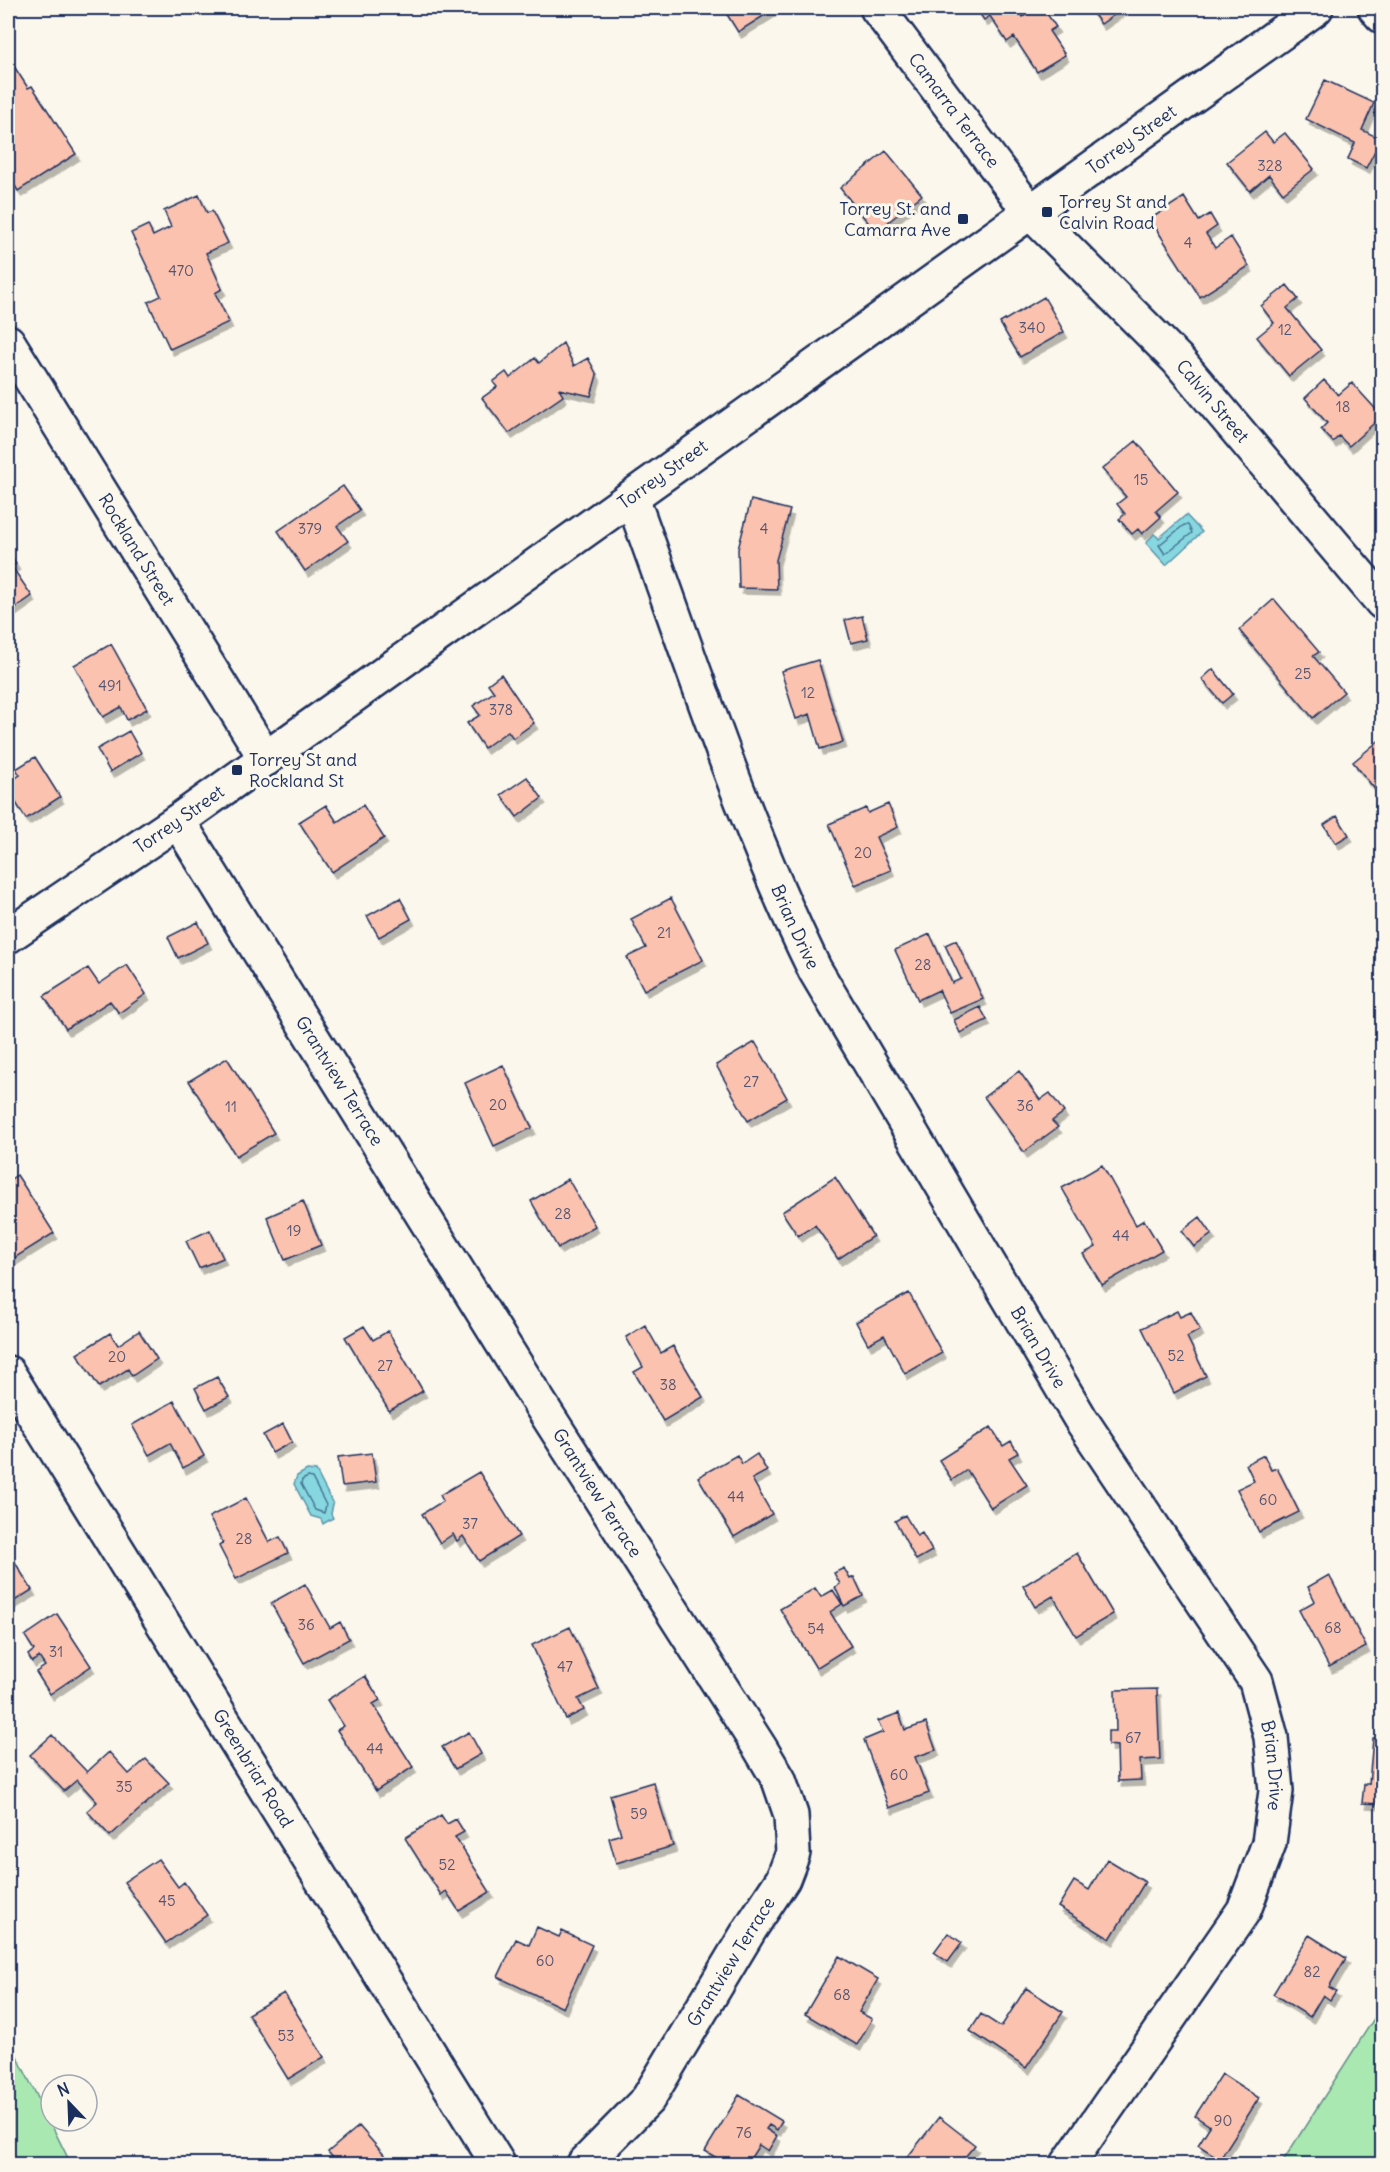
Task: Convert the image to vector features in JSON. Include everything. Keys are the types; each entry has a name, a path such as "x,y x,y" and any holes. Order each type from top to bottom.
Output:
{"street":[{"name":"Camarra Terrace","path":"877,8 1029,212"},
{"name":"Torrey Street","path":"8,936 266,759 1316,8"},
{"path":"1376,8 1383,16"},
{"name":"Calvin Street","path":"1029,212 1177,359 1383,602"},
{"name":"Rockland Street","path":"8,342 266,759"},
{"name":"Brian Drive","path":"632,498 746,809 780,894 815,970 1080,1418 1256,1682 1266,1718 1275,1765 1273,1817 1262,1866 1244,1910 1068,2164"},
{"name":"Grantview Terrace","path":"178,821 524,1379 760,1748 786,1797 793,1834 793,1853 783,1879 750,1929 648,2099 584,2164"},
{"name":"Greenbriar Road","path":"8,1373 498,2164"}],"green space":[{"path":"1382,2006 1382,2164 1281,2164"},
{"path":"8,2038 39,2100 39,2133 56,2133 71,2164 8,2164"}],"water":[{"path":"1186,515 1202,532 1166,565 1146,543 1154,534 1159,538"},
{"path":"307,1470 316,1471 333,1504 331,1514 333,1518 323,1524 321,1519 311,1516 294,1484 297,1476"}],"building":[{"path":"723,8 772,8 773,10 738,32"},
{"path":"976,8 1018,8 1023,17 1037,8 1043,8 1056,27 1049,31 1065,55 1037,72 1014,37 1007,42 990,16 984,20"},
{"path":"1089,8 1124,8 1101,24"},
{"path":"8,57 28,88 32,86 76,154 18,191 8,174 8,142 10,141 8,134 15,130 8,118"},
{"path":"1325,80 1374,103 1362,130 1381,139 1366,168 1348,159 1355,143 1306,119"},
{"path":"1265,132 1273,142 1285,133 1314,169 1283,193 1269,175 1250,191 1227,162"},
{"path":"886,151 922,195 876,232 840,188"},
{"path":"199,195 207,213 212,211 228,243 206,253 222,289 215,293 229,322 170,349 148,302 161,296 131,233 148,225 153,236 171,227 164,211"},
{"path":"1184,197 1199,221 1210,214 1217,226 1206,234 1215,248 1231,237 1249,266 1200,297 1150,219"},
{"path":"1287,285 1298,299 1287,308 1321,350 1289,376 1257,337 1274,323 1261,306"},
{"path":"1044,297 1064,332 1020,357 1000,323"},
{"path":"563,343 574,366 588,358 597,375 591,396 559,389 563,396 509,433 482,398 497,387 493,382 506,372 510,378 535,358 539,363"},
{"path":"1324,380 1338,395 1352,383 1382,416 1349,446 1339,436 1333,442 1321,429 1327,423 1305,398"},
{"path":"1136,441 1178,492 1156,511 1161,517 1142,534 1138,529 1132,534 1119,519 1125,514 1117,504 1126,497 1102,469"},
{"path":"1382,470 1382,482 1376,475"},
{"path":"343,486 360,510 337,526 348,541 305,571 278,531"},
{"path":"751,500 790,510 776,560 777,589 739,588 738,549"},
{"path":"8,551 16,564 12,567 32,596 8,613"},
{"path":"1274,599 1319,652 1313,656 1344,692 1313,718 1239,630"},
{"path":"862,616 868,639 851,643 845,620"},
{"path":"111,644 147,709 127,720 121,707 103,717 74,665"},
{"path":"818,660 843,742 820,749 810,714 796,719 781,671"},
{"path":"1213,669 1233,694 1222,703 1202,679"},
{"path":"501,674 534,723 513,738 508,731 484,748 467,723 480,715 473,706 494,692 488,684"},
{"path":"129,731 141,753 110,772 97,749"},
{"path":"1382,738 1382,798 1353,762"},
{"path":"35,757 60,797 26,819 8,790 8,783 20,775 16,769"},
{"path":"527,777 542,798 517,817 501,795"},
{"path":"888,804 898,827 876,837 891,870 855,885 829,824 866,808 868,813"},
{"path":"326,805 337,822 363,805 384,838 332,872 299,822"},
{"path":"1337,816 1349,835 1336,843 1324,825"},
{"path":"400,898 411,919 379,937 367,916"},
{"path":"671,898 703,960 644,990 627,957 646,948 631,919"},
{"path":"198,922 208,943 178,958 168,937"},
{"path":"930,934 952,983 961,979 945,945 956,940 983,999 950,1013 939,990 918,1000 895,950"},
{"path":"127,965 146,994 119,1013 110,1001 66,1029 44,996 88,968 99,984"},
{"path":"980,1007 987,1020 960,1033 954,1020"},
{"path":"755,1042 787,1098 748,1121 716,1065"},
{"path":"227,1058 274,1133 236,1156 189,1081"},
{"path":"503,1065 532,1128 494,1146 465,1083"},
{"path":"1019,1071 1040,1100 1050,1093 1064,1112 1052,1121 1058,1127 1024,1152 984,1097"},
{"path":"1102,1165 1136,1225 1144,1220 1162,1250 1102,1285 1083,1254 1096,1247 1062,1188"},
{"path":"17,1175 54,1233 8,1262 8,1181"},
{"path":"835,1177 873,1236 838,1259 815,1225 798,1236 782,1212"},
{"path":"568,1179 595,1226 558,1248 531,1201"},
{"path":"303,1201 321,1245 285,1260 267,1217"},
{"path":"1200,1217 1212,1234 1194,1247 1182,1231"},
{"path":"210,1230 223,1258 199,1268 186,1241"},
{"path":"909,1293 942,1353 905,1374 884,1335 868,1344 856,1322"},
{"path":"1177,1311 1180,1317 1191,1312 1200,1330 1187,1337 1206,1376 1174,1393 1142,1328"},
{"path":"645,1325 661,1353 673,1346 703,1397 663,1421 634,1372 643,1367 626,1337"},
{"path":"364,1326 373,1340 388,1331 423,1391 389,1411 345,1337"},
{"path":"139,1331 157,1359 132,1376 128,1369 99,1387 77,1354 110,1333 118,1345"},
{"path":"217,1377 229,1397 206,1409 195,1388"},
{"path":"174,1401 204,1456 183,1468 170,1443 149,1455 132,1425"},
{"path":"283,1424 292,1442 272,1453 263,1435"},
{"path":"991,1427 1003,1446 1011,1441 1018,1453 1009,1458 1027,1485 991,1508 967,1470 952,1480 939,1460"},
{"path":"372,1453 376,1482 342,1486 338,1457"},
{"path":"757,1454 767,1471 752,1479 772,1514 734,1537 698,1477 737,1455 742,1464"},
{"path":"1264,1455 1271,1470 1277,1468 1299,1512 1259,1532 1237,1489 1254,1481 1246,1464"},
{"path":"479,1472 519,1536 479,1561 463,1536 457,1541 453,1534 440,1543 422,1514 443,1501 440,1495"},
{"path":"246,1498 269,1542 280,1537 288,1553 236,1579 219,1546 223,1543 209,1517"},
{"path":"905,1515 917,1536 922,1533 932,1551 916,1560 895,1521"},
{"path":"8,1551 32,1590 8,1605"},
{"path":"1077,1553 1113,1614 1076,1636 1053,1596 1035,1607 1023,1586"},
{"path":"844,1568 850,1579 854,1577 863,1596 844,1606 835,1587 840,1584 834,1573"},
{"path":"1329,1575 1366,1647 1329,1667 1299,1610 1315,1601 1308,1587"},
{"path":"305,1584 330,1628 340,1622 349,1639 304,1663 271,1603"},
{"path":"815,1588 821,1597 833,1590 842,1604 830,1612 851,1646 816,1668 780,1609"},
{"path":"57,1614 91,1666 50,1694 36,1672 45,1666 39,1657 32,1662 28,1655 34,1650 25,1636"},
{"path":"570,1627 599,1689 578,1699 584,1710 566,1719 532,1645"},
{"path":"365,1676 380,1700 373,1704 413,1767 376,1791 337,1730 344,1726 327,1700"},
{"path":"1157,1689 1160,1759 1140,1760 1141,1780 1118,1781 1117,1746 1108,1745 1108,1731 1116,1731 1115,1690"},
{"path":"899,1713 905,1730 926,1723 936,1750 915,1757 929,1793 889,1808 864,1740 883,1732 878,1721"},
{"path":"469,1732 481,1754 455,1769 442,1747"},
{"path":"52,1735 87,1772 109,1752 129,1774 146,1759 169,1783 110,1836 87,1811 97,1802 77,1780 64,1791 30,1755"},
{"path":"1373,1738 1382,1738 1382,1804 1362,1803 1364,1784 1369,1784"},
{"path":"653,1782 673,1846 616,1863 609,1838 621,1834 610,1795"},
{"path":"441,1815 447,1824 456,1819 464,1832 455,1837 490,1892 459,1911 446,1891 441,1895 405,1838"},
{"path":"158,1859 178,1887 184,1882 207,1915 166,1943 124,1882"},
{"path":"1107,1859 1145,1882 1110,1939 1058,1907 1074,1881 1089,1890"},
{"path":"537,1927 559,1937 562,1931 592,1945 563,2008 498,1977 516,1939 529,1945"},
{"path":"948,1933 962,1943 948,1962 934,1952"},
{"path":"1309,1935 1346,1958 1329,1987 1336,1991 1330,2000 1323,1995 1310,2017 1273,1994"},
{"path":"839,1956 878,1979 859,2012 872,2019 857,2045 805,2014"},
{"path":"1026,1988 1063,2012 1026,2068 970,2031 981,2014 1001,2027"},
{"path":"284,1993 324,2057 288,2079 248,2014"},
{"path":"1222,2074 1259,2098 1220,2159 1198,2145 1210,2126 1195,2116"},
{"path":"739,2095 782,2121 777,2130 769,2125 766,2129 777,2136 768,2151 759,2145 747,2164 727,2164 705,2151"},
{"path":"939,2117 975,2145 959,2164 902,2164"},
{"path":"359,2126 392,2164 330,2164 335,2160 328,2152"}],"place":[{"name":"Torrey St and Calvin Road","path":"1047,212"},
{"name":"Torrey St. and Camarra Ave","path":"963,219"},
{"name":"Torrey St and Rockland St","path":"237,770"}]}
